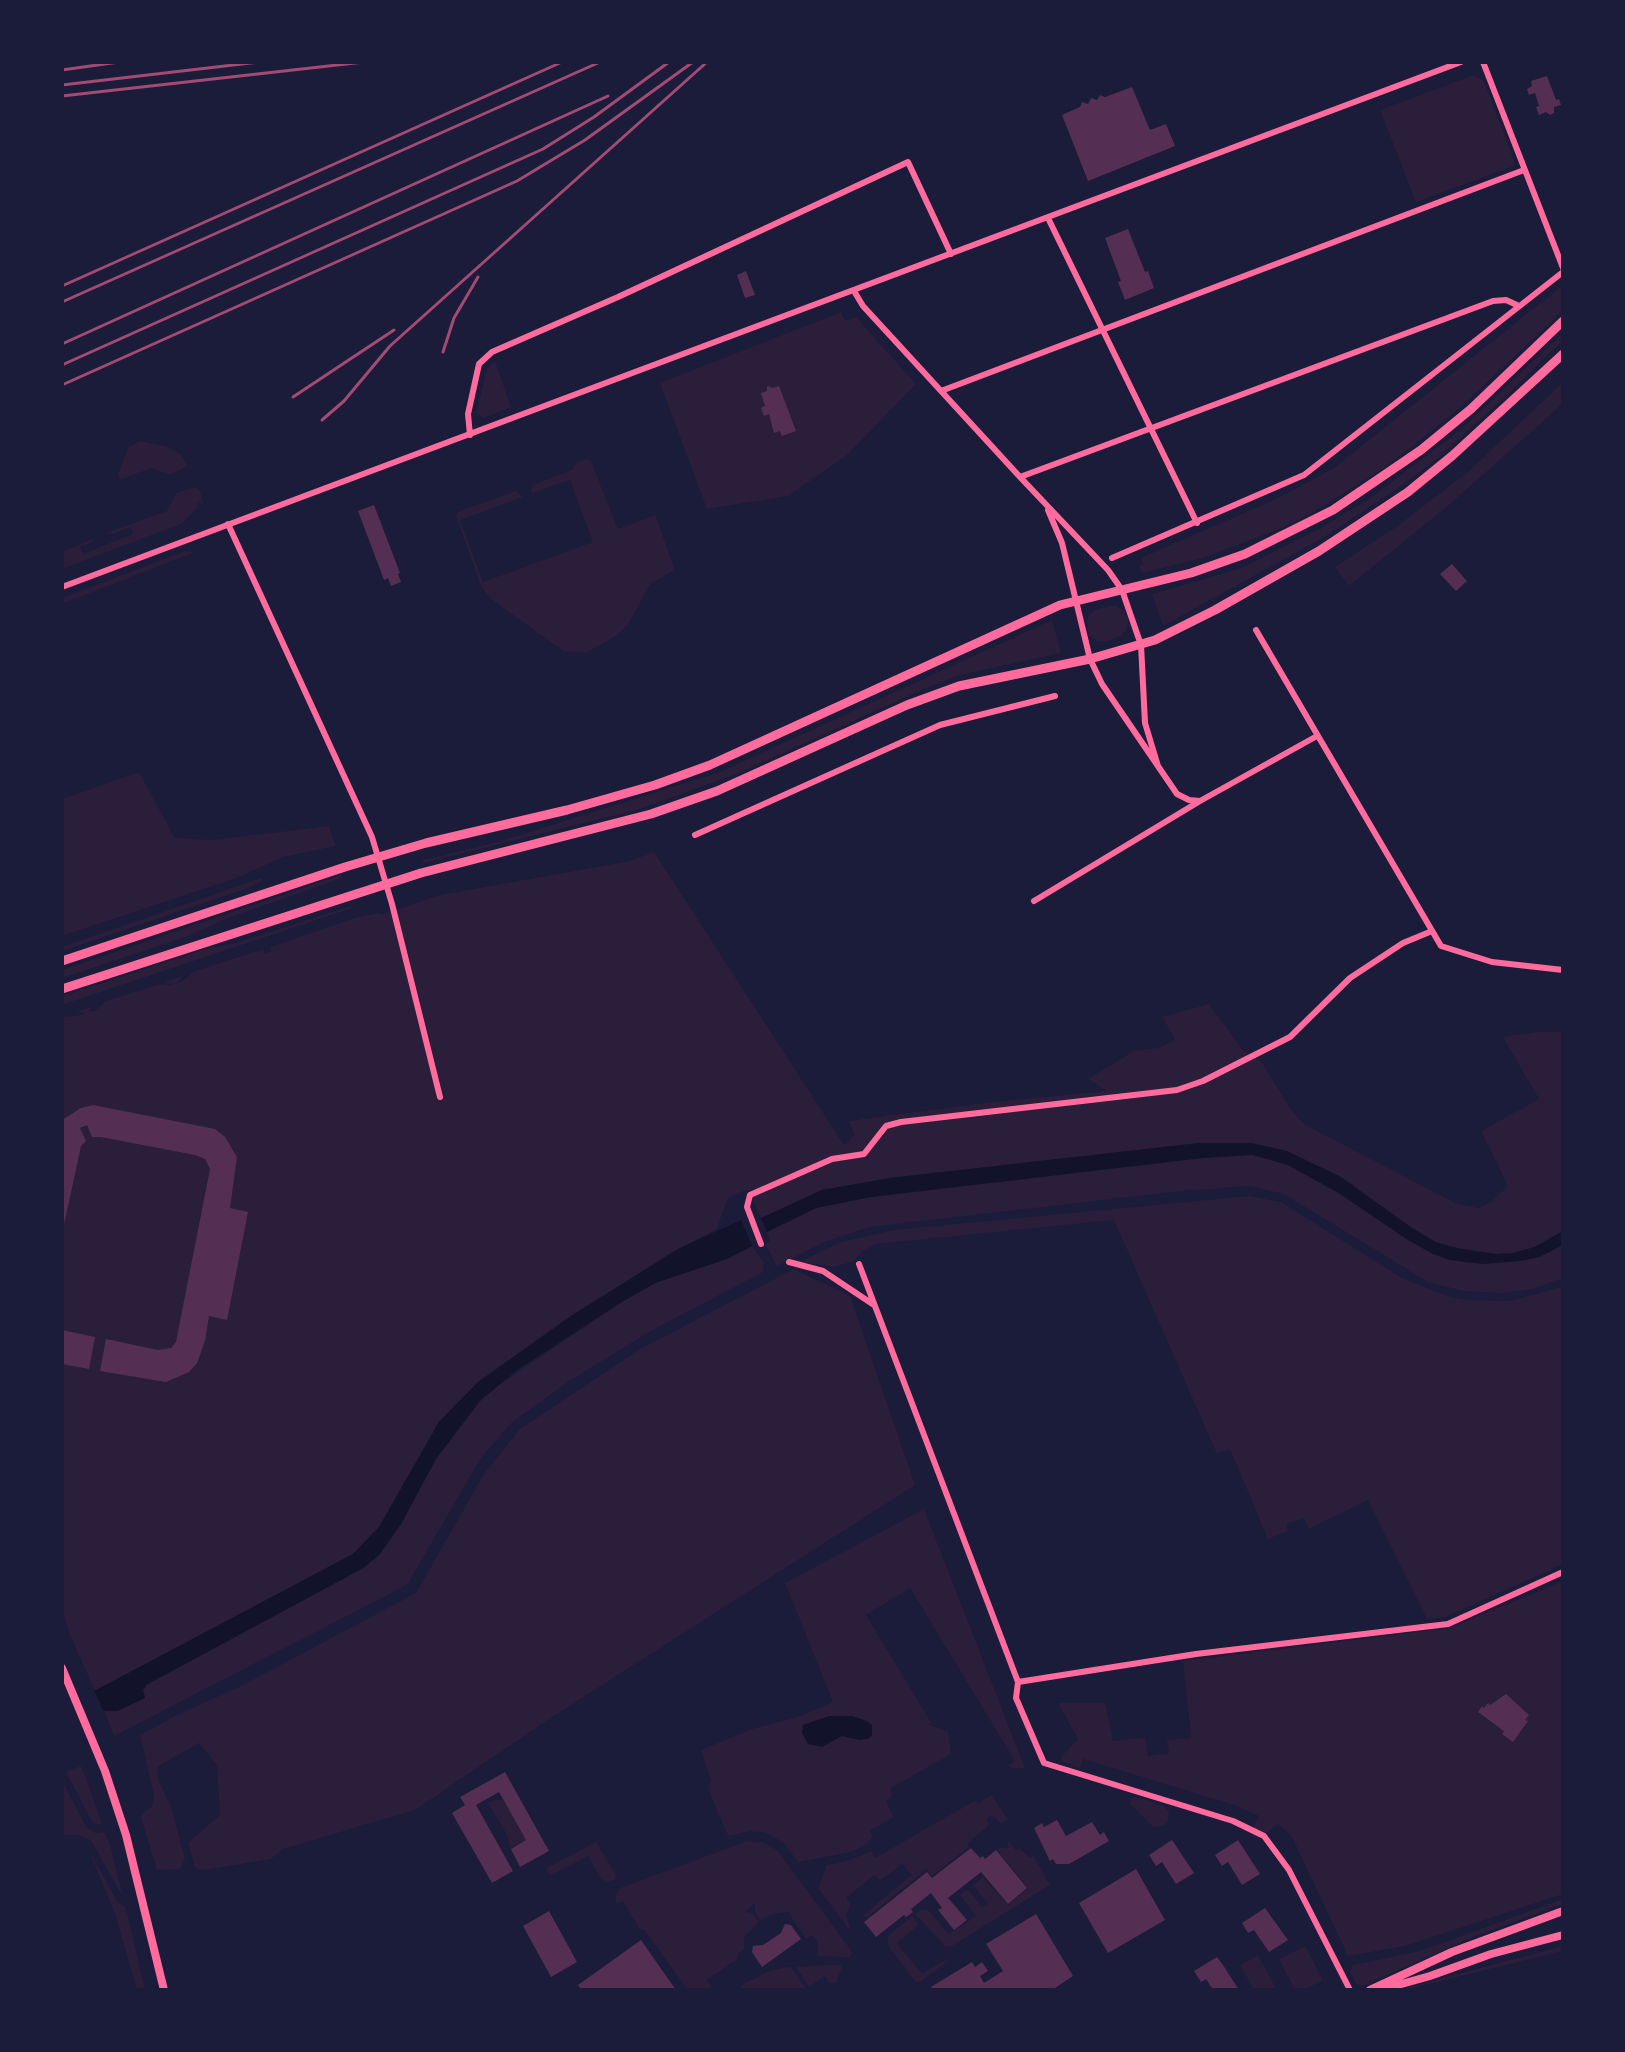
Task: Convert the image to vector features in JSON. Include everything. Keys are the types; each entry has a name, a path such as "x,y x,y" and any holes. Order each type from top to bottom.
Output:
{"main road":[{"path":"62,961 426,843 592,803 710,765 981,640 1075,601 1191,573 1245,554 1333,510 1421,450 1471,409 1563,321"},
{"path":"62,989 386,884 651,814 717,791 907,705 959,686 1090,659 1141,645 1215,610 1363,524 1452,456 1563,354"}],"street":[{"path":"62,587 1461,62"},
{"path":"1112,558 1304,475 1563,270 1483,62"},
{"path":"470,435 468,414 479,364 492,352 908,162 951,254"},
{"path":"941,391 1524,170"},
{"path":"1048,218 1197,523"},
{"path":"854,291 863,306 1108,570 1122,590 1141,645 1145,723 1158,766"},
{"path":"1020,477 1493,301 1506,300 1519,306"},
{"path":"1044,504 1062,543 1090,659 1112,699 1177,794 1200,801"},
{"path":"228,524 367,825 386,884 440,1097"},
{"path":"1256,630 1441,946 1492,962 1563,970"},
{"path":"695,835 940,725 1055,696"},
{"path":"1034,901 1200,801 1317,736"},
{"path":"761,1244 747,1207 750,1195 832,1159 864,1154 886,1126 1138,1096 1177,1090 1203,1081 1290,1037 1350,978 1403,943 1432,931"},
{"path":"789,1262 823,1271 874,1305"},
{"path":"859,1264 1018,1682 1016,1698 1044,1763 1258,1831 1277,1850 1289,1870 1350,1990"},
{"path":"1018,1682 1196,1654 1448,1624 1563,1572"},
{"path":"62,1668 105,1771 126,1835 164,1990"},
{"path":"1370,1990 1452,1952 1563,1911"},
{"path":"1380,1990 1491,1954 1563,1935"}],"shaded area":[{"path":"1474,75 1484,81 1514,166 1416,202 1380,110"},
{"path":"1563,285 1563,311 1454,413 1386,467 1282,528 1203,558 1142,573 1139,566 1143,564 1141,558 1278,498 1334,468"},
{"path":"841,312 845,321 856,317 916,384 847,455 788,496 707,509 660,383"},
{"path":"1563,333 1563,340 1506,396 1407,482 1321,539 1163,626 1152,594 1242,568 1321,528 1369,499 1460,430"},
{"path":"495,361 511,407 484,418 476,413 487,369"},
{"path":"1563,382 1563,403 1450,504 1349,586 1335,567 1396,527 1469,471"},
{"path":"140,441 169,447 181,455 188,466 170,475 151,468 120,480 118,474 129,447"},
{"path":"587,459 591,461 618,529 655,515 673,571 650,584 628,625 616,636 586,653 563,651 491,599 481,586 456,516 457,512 516,491 523,497 460,520 483,582 593,542 570,480 532,493 531,489 532,485 572,470 576,463"},
{"path":"196,487 200,490 203,503 197,504 198,507 181,524 62,569 62,552 95,538 80,547 83,554 133,534 131,527 113,534 106,533 167,511 176,493"},
{"path":"185,551 195,552 62,604 62,598"},
{"path":"1117,606 1124,611 1128,618 1127,629 1121,636 1109,641 1097,641 1089,635 1087,619 1093,611"},
{"path":"1052,620 1061,653 960,675 739,773 637,810 423,863 423,860 498,842 720,772"},
{"path":"139,772 175,838 213,840 329,826 336,846 283,857 237,878 62,936 62,799"},
{"path":"654,852 844,1145 855,1134 848,1121 1107,1091 1088,1079 1136,1050 1160,1048 1175,1039 1162,1017 1209,1004 1243,1050 1261,1061 1291,1110 1304,1124 1457,1204 1479,1208 1491,1202 1508,1186 1481,1131 1539,1099 1503,1037 1563,1032 1563,1231 1534,1247 1513,1253 1471,1251 1435,1242 1287,1151 1251,1143 1199,1143 890,1178 822,1190 761,1218 748,1189 728,1198 717,1229 678,1249 571,1316 478,1382 439,1422 379,1527 353,1554 95,1691 69,1633 62,1607 62,1017 78,1016 86,1013 75,1012 95,1006 88,1012 96,1010 106,1001 156,985 173,985 164,982 183,976 176,983 183,981 193,972 263,949 265,954 271,952 270,947 358,917 381,915 440,895 630,861"},
{"path":"341,875 342,878 228,918 189,936 62,978 62,970"},
{"path":"261,878 262,881 251,887 62,951 62,947"},
{"path":"352,908 62,1005 62,996"},
{"path":"1199,1143 1251,1143 1287,1151 1341,1177 1435,1242 1456,1248 1496,1254 1513,1253 1535,1247 1563,1231 1563,1245 1539,1257 1520,1261 1483,1264 1450,1260 1408,1240 1337,1192 1288,1165 1253,1155 1201,1158 871,1197 816,1208 767,1232 761,1218 822,1190 890,1178"},
{"path":"1231,1155 1253,1155 1288,1165 1337,1192 1433,1254 1539,1257 1563,1245 1563,1278 1533,1289 1502,1293 1463,1291 1428,1282 1284,1194 1250,1186 1181,1191 869,1227 822,1243 777,1266 765,1244 770,1241 767,1232 816,1208 871,1197"},
{"path":"1249,1196 1281,1202 1402,1278 1450,1297 1508,1301 1563,1287 1563,1564 1446,1617 1427,1619 1368,1500 1309,1529 1304,1518 1286,1524 1288,1531 1268,1539 1230,1449 1217,1454 1114,1220 876,1244 852,1262 833,1267 799,1262 841,1242 894,1230"},
{"path":"741,1220 752,1246 727,1259 655,1283 517,1370 480,1401 436,1459 401,1524 380,1554 363,1568 146,1685 143,1690 145,1698 117,1711 103,1711 62,1728 62,1708 353,1554 379,1527 439,1422 478,1382 571,1316 678,1249"},
{"path":"752,1246 764,1262 763,1272 649,1332 568,1382 511,1423 480,1459 409,1582 403,1587 114,1736 104,1711 117,1711 145,1698 143,1690 146,1685 364,1568 380,1554 401,1524 436,1459 480,1401 496,1387 620,1303 655,1283 727,1259"},
{"path":"794,1269 850,1296 915,1485 549,1719 415,1810 283,1849 271,1859 198,1869 188,1843 220,1815 217,1766 199,1743 157,1767 158,1779 172,1809 185,1859 180,1869 157,1870 141,1818 152,1806 154,1795 140,1735 239,1687 416,1593 484,1474 520,1429 642,1348"},
{"path":"924,1509 1025,1768 1008,1766 1015,1761 910,1588 866,1615 932,1724 926,1723 948,1732 951,1754 891,1788 892,1795 886,1801 894,1817 870,1831 873,1838 869,1843 851,1852 798,1862 784,1843 766,1833 751,1831 728,1836 708,1789 711,1780 701,1750 833,1702 785,1583"},
{"path":"1563,1581 1563,1894 1405,1946 1348,1956 1292,1837 1278,1823 1264,1836 1252,1828 1259,1816 1234,1805 1083,1759 1080,1768 1060,1761 1078,1739 1058,1703 1105,1703 1113,1741 1145,1737 1148,1756 1169,1753 1167,1740 1191,1738 1183,1661 1450,1628"},
{"path":"829,1716 852,1716 867,1721 872,1725 872,1735 859,1740 842,1736 822,1747 808,1744 802,1733 803,1725"},
{"path":"81,1766 102,1824 92,1822 66,1772"},
{"path":"62,1780 86,1827 96,1833 104,1832 123,1897 91,1841 80,1835 62,1835"},
{"path":"992,1795 1008,1820 1001,1824 995,1817 989,1816 989,1825 967,1844 969,1847 932,1876 927,1869 866,1918 863,1915 912,1875 902,1864 880,1881 874,1875 846,1898 851,1904 846,1915 851,1932 818,1888 827,1865 871,1851 875,1858 976,1800 978,1803"},
{"path":"501,1796 526,1840 511,1848 488,1803 499,1801"},
{"path":"1136,1797 1164,1806 1169,1813 1168,1822 1153,1827 1130,1804"},
{"path":"747,1841 762,1842 777,1850 853,1953 849,1957 818,1956 817,1940 812,1935 806,1939 788,1912 772,1914 761,1921 755,1912 755,1903 745,1912 753,1913 759,1922 744,1937 744,1949 737,1959 707,1980 713,1990 688,1990 644,1930 639,1928 623,1901 616,1904 615,1895 620,1888"},
{"path":"1009,1841 1029,1858 1033,1855 1050,1885 946,1947 915,1914 922,1909 928,1910 949,1934 976,1916 960,1895 964,1891 969,1891 982,1907 988,1904 973,1885 983,1877 1008,1905 1028,1888 997,1850 1002,1847 1007,1849"},
{"path":"596,1842 616,1875 615,1880 608,1882 601,1879 588,1856 550,1876 546,1868"},
{"path":"88,1848 117,1901 126,1908 145,1990 137,1990 115,1914"},
{"path":"1563,1899 1563,1904 1473,1937 1362,1986 1356,1984 1350,1972 1353,1965 1420,1951"},
{"path":"912,1916 919,1925 898,1945 922,1973 948,1959 920,1982 916,1982 887,1942 889,1935"},
{"path":"1305,1946 1323,1980 1304,1990 1295,1990 1279,1959"},
{"path":"1563,1946 1563,1951 1404,1990 1406,1988"},
{"path":"1258,1955 1277,1990 1254,1990 1240,1965"},
{"path":"843,1965 836,1983 829,1983 825,1976 809,1987 796,1967"},
{"path":"791,1967 806,1989 739,1990 742,1985 769,1971"}],"pier":[{"path":"93,1687 105,1715 66,1730 62,1722 62,1703"}],"building":[{"path":"1547,76 1561,105 1554,107 1554,113 1550,115 1546,112 1539,115 1535,93 1529,95 1527,89 1532,86 1531,81"},
{"path":"1132,87 1150,130 1166,124 1175,146 1088,181 1062,115 1080,107 1082,102 1088,104 1091,98 1097,100 1100,95 1105,97"},
{"path":"1128,229 1154,288 1125,300 1105,238"},
{"path":"746,271 755,295 745,298 737,275"},
{"path":"767,386 779,386 796,431 782,436 780,431 774,433 769,414 764,416 761,408 765,406 761,393 767,391"},
{"path":"374,505 400,573 401,582 391,586 388,578 384,580 358,511"},
{"path":"1452,564 1467,581 1456,591 1440,574"},
{"path":"93,1105 215,1129 225,1137 237,1157 230,1208 248,1212 227,1320 209,1316 197,1363 189,1372 166,1382 100,1371 106,1339 158,1350 171,1348 176,1342 210,1169 205,1159 195,1155 92,1137 87,1125 80,1128 86,1141 81,1146 62,1234 62,1120 81,1108"},
{"path":"62,1330 95,1337 89,1369 62,1364"},
{"path":"1506,1694 1529,1715 1513,1742 1502,1734 1504,1731 1478,1712 1482,1706 1490,1705"},
{"path":"505,1772 549,1851 520,1867 511,1849 526,1840 499,1792 476,1805 513,1871 492,1883 452,1813 465,1805 460,1797"},
{"path":"1057,1820 1066,1836 1092,1822 1100,1835 1104,1832 1109,1841 1069,1864 1056,1864 1053,1859 1050,1861 1034,1828"},
{"path":"1172,1840 1194,1873 1176,1884 1162,1862 1156,1866 1149,1855"},
{"path":"1238,1840 1260,1874 1242,1885 1228,1862 1222,1866 1215,1855"},
{"path":"971,1848 985,1859 996,1850 1027,1888 1008,1904 981,1872 948,1898 967,1920 954,1930 938,1910 942,1908 931,1893 911,1909 913,1912 906,1917 904,1915 876,1937 864,1922 927,1872 932,1878"},
{"path":"1136,1869 1165,1920 1108,1953 1079,1903"},
{"path":"1265,1908 1288,1940 1269,1952 1254,1930 1248,1933 1242,1923"},
{"path":"549,1911 577,1962 551,1977 523,1926"},
{"path":"1036,1914 1073,1976 1052,1990 932,1990 931,1987 972,1962 975,1967 982,1962 988,1971 980,1976 984,1983 1003,1971 986,1944"},
{"path":"785,1924 791,1925 801,1939 762,1967 752,1952 753,1946 763,1945 781,1933"},
{"path":"641,1940 676,1990 581,1990 578,1985"},
{"path":"1217,1957 1239,1990 1213,1990 1206,1979 1201,1982 1194,1971"}],"railway":[{"path":"62,70 119,62"},
{"path":"62,85 259,62"},
{"path":"62,96 364,62"},
{"path":"62,286 562,62"},
{"path":"62,302 600,62"},
{"path":"62,365 543,149 594,117 669,62"},
{"path":"62,385 517,181 585,140 693,62"},
{"path":"322,420 344,401 390,346 707,62"},
{"path":"62,344 608,96"},
{"path":"443,352 454,318 478,277"},
{"path":"293,397 394,330"}]}
